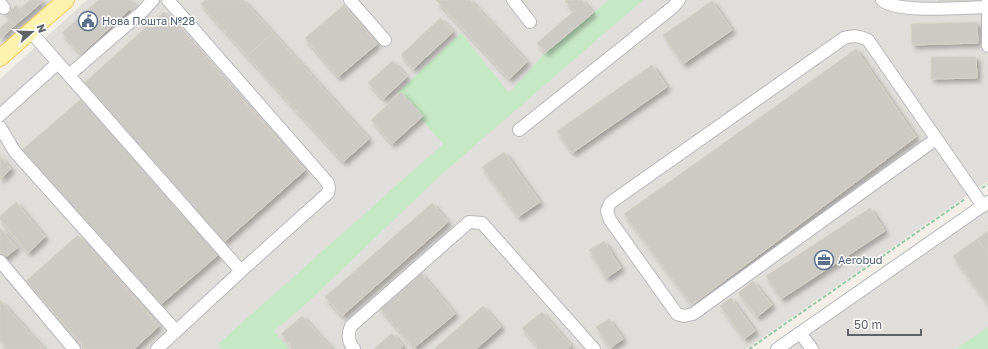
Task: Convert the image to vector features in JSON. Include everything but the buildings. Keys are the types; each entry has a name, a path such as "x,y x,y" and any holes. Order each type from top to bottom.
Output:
{"main road":[{"path":"0,58 66,0"}],"street":[{"path":"69,75 153,0"},
{"path":"157,349 328,193 329,188 328,183 168,0"},
{"path":"350,0 386,40"},
{"path":"513,0 530,22"},
{"path":"519,130 673,7 679,0"},
{"path":"882,0 894,6 909,8 988,7"},
{"path":"988,0 988,46"},
{"path":"30,31 241,271"},
{"path":"777,349 985,204 974,193 868,40 862,37 853,36 844,38 610,203 607,211 610,220 677,314 684,316 693,314 936,139"},
{"path":"0,115 58,63"},
{"path":"0,128 14,152 176,332"},
{"path":"354,349 350,345 348,334 351,326 469,222 475,222 482,223 594,349"},
{"path":"0,261 74,349"},
{"path":"800,333 812,349"}],"path":[{"path":"749,349 988,184"}],"shaded area":[{"path":"0,0 58,0 0,52"},
{"path":"87,0 988,0 988,181 746,349 0,349 0,79"},
{"path":"988,208 988,349 788,349"}],"green space":[{"path":"609,0 643,0 443,173 308,302 274,331 289,349 222,349 218,344 443,144 398,92 461,33 509,93 545,53"},
{"path":"988,327 988,349 956,349"}],"place":[{"name":"Нова Пошта №28","path":"88,21"},
{"name":"Aerobud","path":"824,260"}]}
